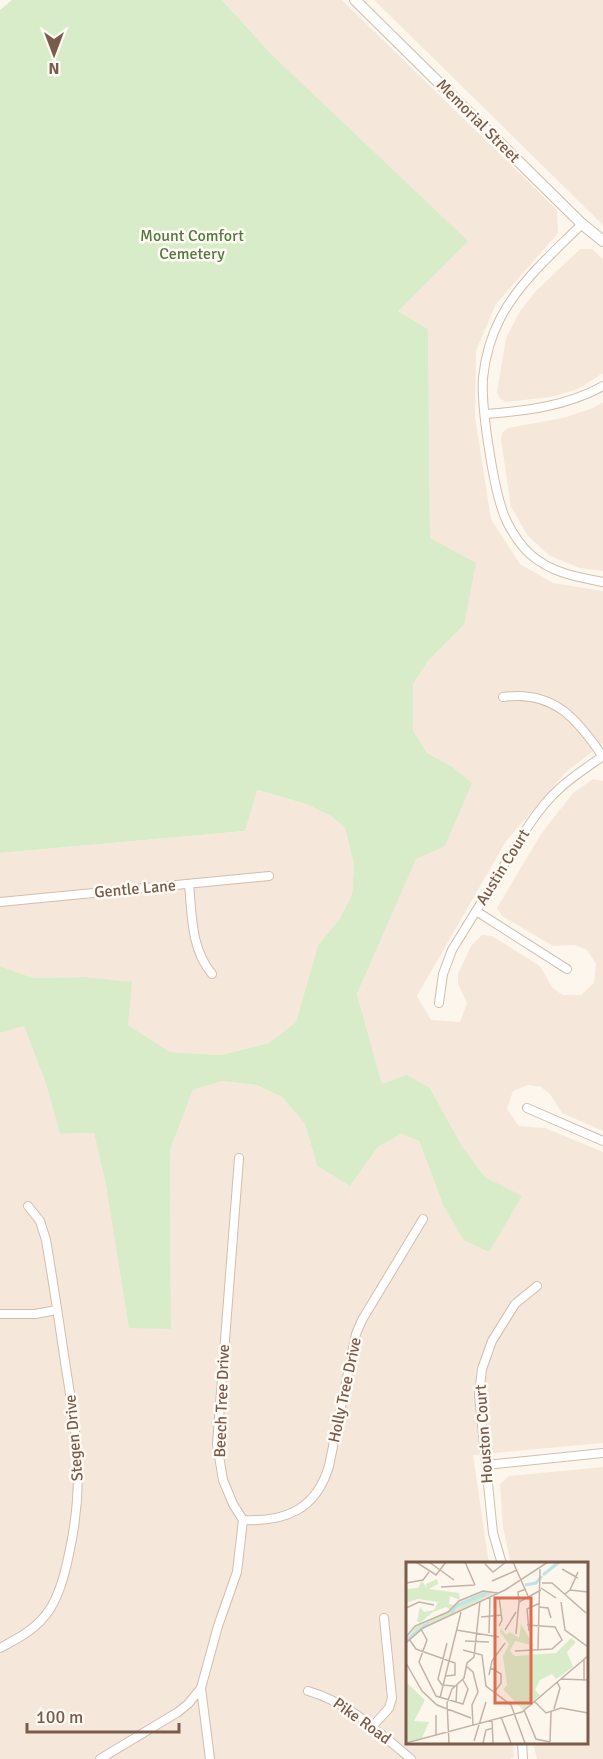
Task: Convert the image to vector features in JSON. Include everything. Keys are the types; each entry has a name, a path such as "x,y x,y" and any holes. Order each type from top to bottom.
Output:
{"street":[{"name":"Memorial Street","path":"355,0 582,224 603,241"},
{"path":"582,224 524,283 501,317 490,343 484,370 483,389 501,507 517,539 533,556 552,569 603,582"},
{"path":"486,414 564,403 580,398 603,386"},
{"path":"503,697 521,694 533,696 558,707 576,722 603,756"},
{"name":"Austin Court","path":"439,1003 447,962 540,809 561,785 603,756"},
{"name":"Gentle Lane","path":"0,902 269,876"},
{"path":"189,884 196,945 203,963 212,974"},
{"path":"476,911 567,969"},
{"path":"527,1108 603,1141"},
{"name":"Beech Tree Drive","path":"239,1158 217,1444 223,1480 243,1520"},
{"name":"Stegen Drive","path":"0,1648 28,1632 49,1610 63,1578 74,1532 78,1495 78,1446 43,1228 27,1206"},
{"name":"Holly Tree Drive","path":"243,1520 264,1521 289,1515 303,1507 321,1486 329,1466 356,1334 362,1320 423,1219"},
{"name":"Houston Court","path":"501,1562 493,1533 479,1395 484,1362 492,1341 518,1300 537,1286"},
{"path":"0,1314 35,1314 57,1310"},
{"path":"486,1465 603,1454"},
{"path":"210,1759 201,1688 218,1626 237,1572 243,1520"},
{"path":"372,1727 389,1708 392,1698 384,1618"},
{"path":"100,1759 178,1712 201,1688"},
{"name":"Pike Road","path":"308,1691 337,1701 411,1759"},
{"path":"522,1744 523,1759"}],"shaded area":[{"path":"222,0 342,0 557,210 558,233 496,304 476,351 475,417 491,519 520,564 553,583 603,591 603,743 565,773 506,841 417,996 431,1020 460,1022 467,1003 458,984 458,974 471,946 482,935 492,936 540,966 552,987 562,995 581,995 594,983 596,964 587,950 575,945 553,946 502,916 497,908 541,834 573,793 593,779 603,781 603,1131 562,1113 550,1094 541,1087 528,1085 513,1091 507,1109 519,1126 545,1128 603,1152 603,1443 473,1455 489,1562 406,1562 406,1744 513,1744 514,1756 510,1759 0,1759 0,1033 24,1025 45,1081 60,1134 94,1133 106,1185 171,1329 170,1150 193,1090 222,1081 256,1085 282,1097 305,1124 317,1166 350,1186 378,1147 401,1134 419,1141 443,1205 521,1196 485,1177 462,1146 430,1088 382,1084 357,994 416,858 445,845 451,766 427,753 413,730 413,684 428,661 464,625 430,538 428,329 398,311 273,56"},
{"path":"374,0 603,0 603,225"},
{"path":"580,249 592,249 603,259 603,373 578,389 551,397 506,402 500,399 497,392 506,338 520,311 536,291"},
{"path":"603,402 603,571 580,568 550,556 528,536 511,507 501,440 502,433 508,428 563,418 593,408"},
{"path":"256,790 306,804 331,816 345,828 354,865 352,895 339,920 318,945 296,1022 269,1043 221,1055 170,1052 128,1025 83,977 33,978 0,966 0,853 245,831"},
{"path":"603,1467 603,1759 537,1759 533,1744 588,1744 588,1562 511,1562 503,1528 500,1484 509,1476"}],"green space":[{"name":"Mount Comfort Cemetery","path":"12,0 222,0 273,56 468,241 398,311 428,329 430,538 476,563 464,625 428,661 413,684 413,730 427,753 451,766 472,783 445,846 416,859 357,994 382,1084 407,1075 430,1088 462,1146 485,1177 522,1196 489,1252 464,1240 443,1205 419,1141 401,1134 378,1147 350,1186 317,1166 305,1124 282,1097 256,1085 222,1081 193,1090 170,1150 171,1329 129,1328 106,1185 94,1133 60,1134 45,1081 24,1026 0,1033 0,966 33,978 83,977 132,982 128,1025 170,1052 221,1055 269,1043 296,1022 318,945 339,920 352,895 354,865 345,828 331,816 306,804 257,790 245,831 0,853 0,10"}]}
